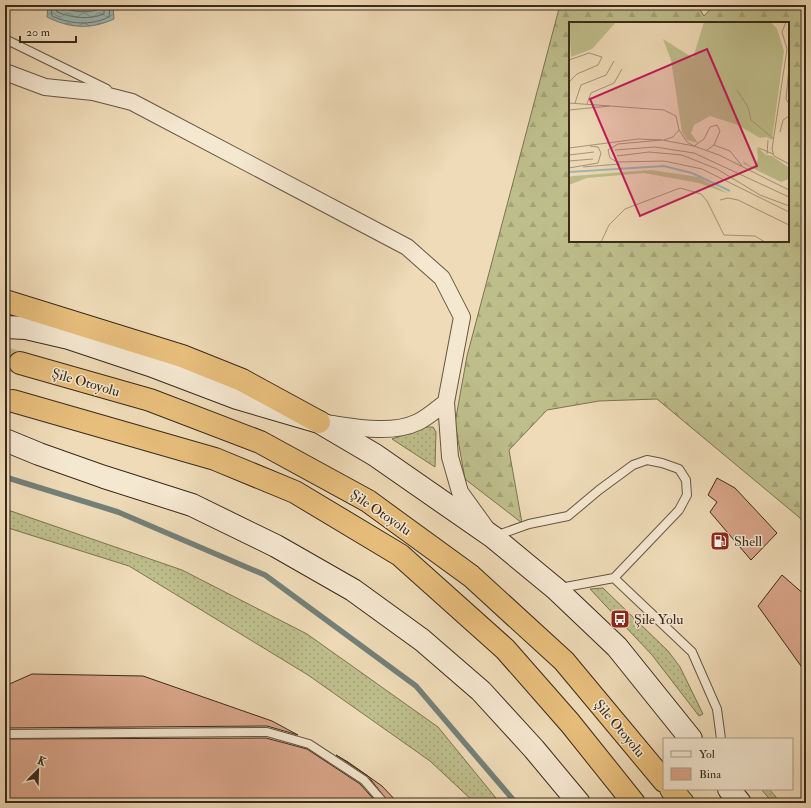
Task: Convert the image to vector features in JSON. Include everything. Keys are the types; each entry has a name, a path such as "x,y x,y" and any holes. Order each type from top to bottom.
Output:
{"highway":[{"path":"5,301 182,356 242,380 319,422"},
{"name":"Şile Otoyolu","path":"20,363 150,400 260,442 368,501 471,576 564,661 663,780"},
{"name":"Şile Otoyolu","path":"12,401 215,458 295,492 400,555 505,649 570,723 634,803"},
{"path":"672,790 683,803"}],"main road":[{"path":"5,327 26,328 69,338 150,365 237,398 319,422 375,455 493,537 556,589 617,647 690,738"},
{"path":"5,440 39,454 104,477 192,505 276,546 352,590 422,640 481,691 534,749 579,803"},
{"path":"5,454 104,477"},
{"path":"730,790 740,803"}],"street":[{"path":"5,72 45,87 93,92 132,102 407,247 442,278 462,317 446,402 450,456 460,492 493,537"},
{"path":"319,422 358,428 390,429 417,422 446,402"}],"lane":[{"path":"5,39 132,102"},
{"path":"493,537 529,524 568,516 599,490 633,465 647,460 662,462 679,469 686,480 687,495 679,510 614,578 556,589"},
{"path":"614,578 692,652 717,708 721,738"},
{"path":"5,734 267,732 309,744 364,780 384,803"}],"green space":[{"path":"560,5 697,5 704,16 714,5 806,5 806,526 800,518 657,399 599,401 547,410 509,450 522,523 465,479 455,423 467,356"},
{"path":"426,427 433,427 436,432 435,467 392,439"},
{"path":"5,509 182,570 307,634 438,727 500,803 475,803 430,761 308,675 129,566 5,527"},
{"path":"603,588 668,651 680,667 703,714 699,716 652,655 590,589"},
{"path":"762,790 770,790 781,803 773,803"}],"water":[{"path":"48,5 113,5 114,19 105,23 88,26 63,24 47,17"}],"building":[{"path":"717,478 735,488 777,533 751,560 710,512 717,502 708,495"},
{"path":"782,575 806,596 806,673 758,606"},
{"path":"32,674 143,676 272,721 298,735 267,726 5,728 5,686"},
{"path":"266,738 307,749 360,784 377,803 5,803 5,739"},
{"path":"368,776 382,786 398,803 389,803"}],"waterway":[{"path":"5,477 118,512 265,575 416,686 516,803"}],"tunnel":[{"path":"5,358 20,363"}],"place":[{"name":"Shell","path":"720,541"},
{"name":"Şile Yolu","path":"620,619"}]}
